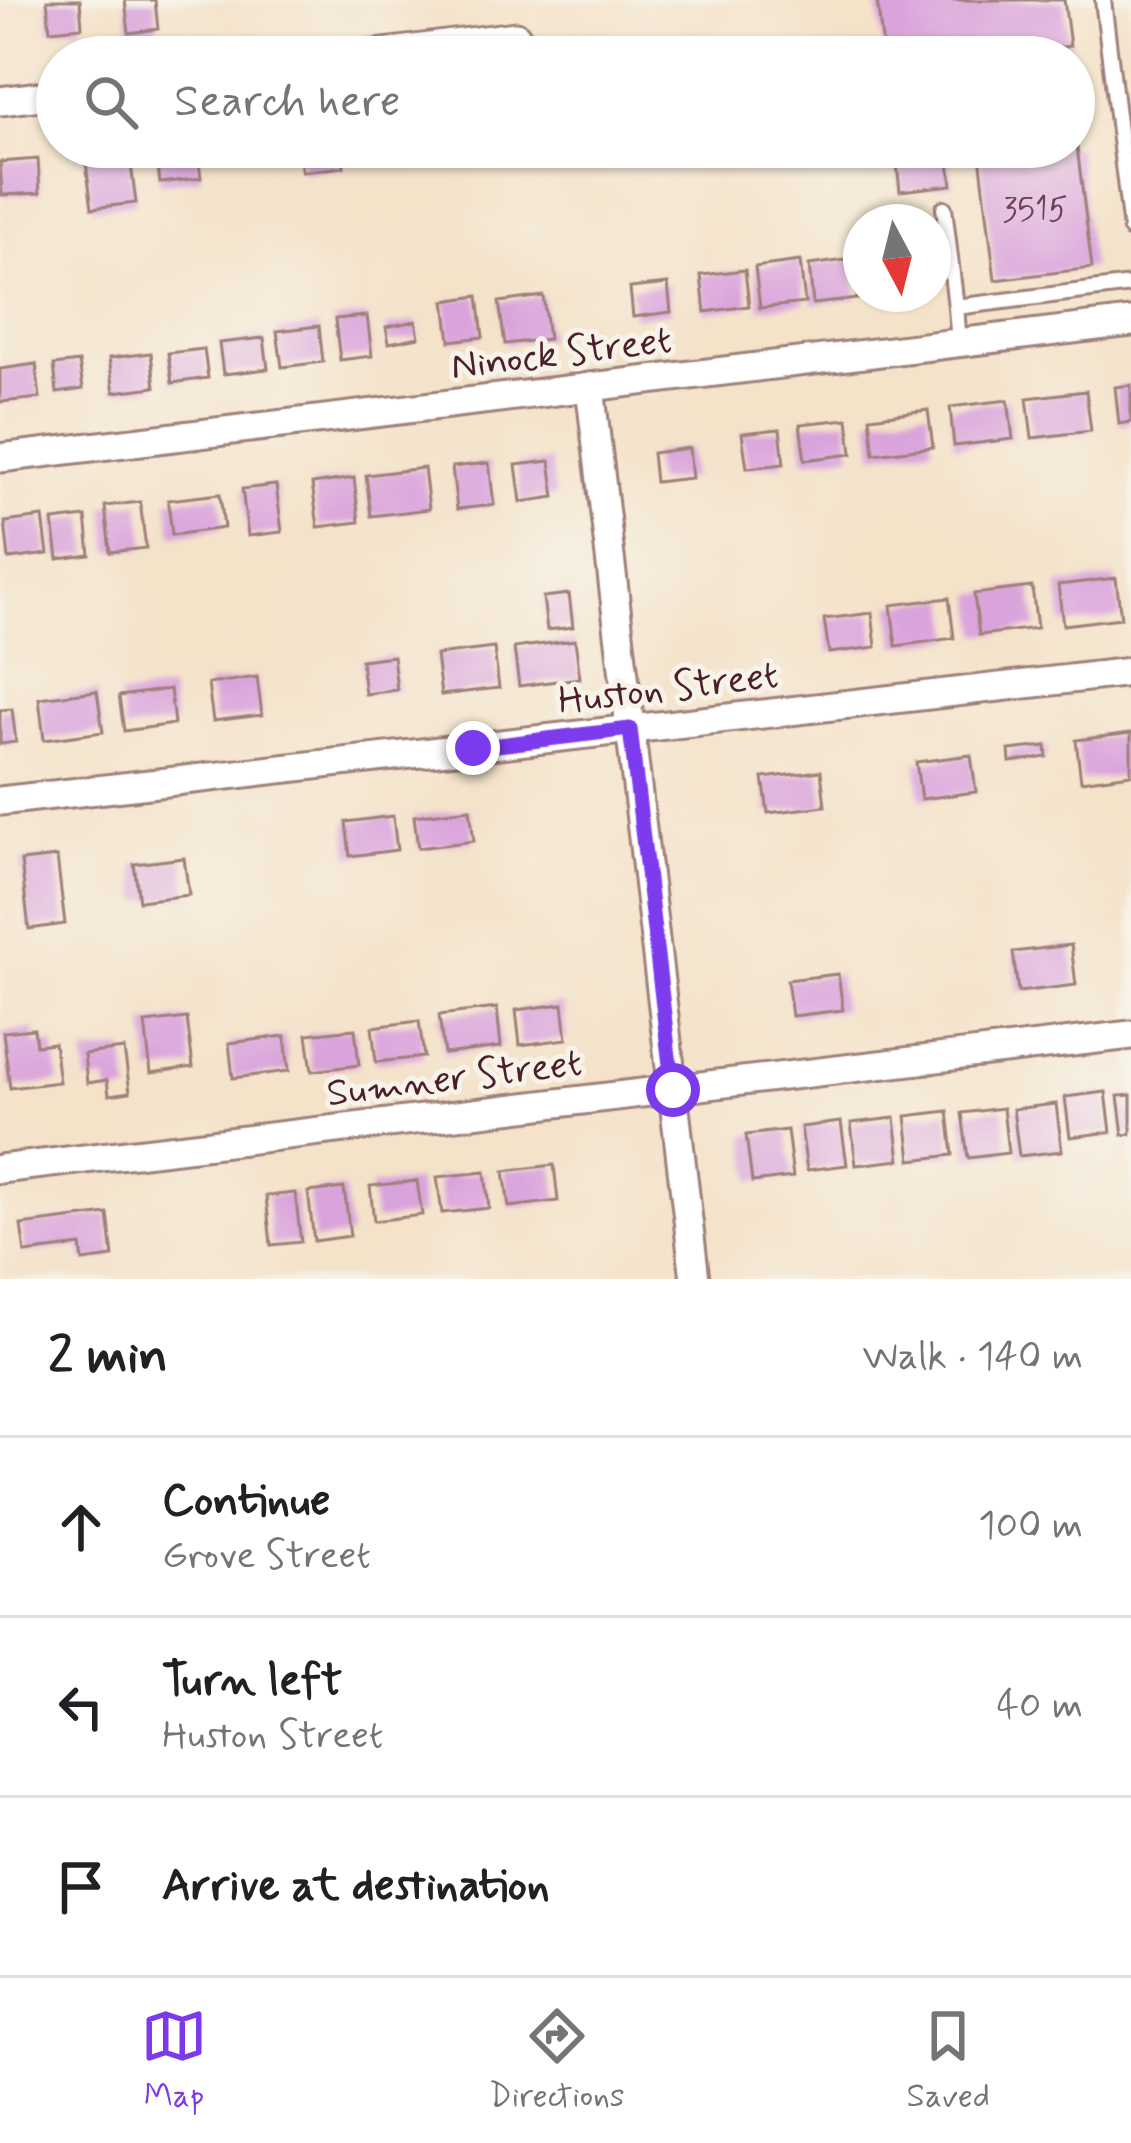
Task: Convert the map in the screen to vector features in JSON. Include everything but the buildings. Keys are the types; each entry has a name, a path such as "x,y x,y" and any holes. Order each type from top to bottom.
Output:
{"street":[{"path":"0,101 36,97"},
{"name":"Ninock Street","path":"0,458 1131,322"},
{"path":"590,387 695,1279"},
{"name":"Huston Street","path":"0,801 1131,672"},
{"name":"Sumner Street","path":"0,1169 1131,1035"}],"lane":[{"path":"1103,0 1131,230"},
{"path":"951,266 959,343"},
{"path":"956,307 1131,285"}],"route":[{"path":"473,748 630,729 673,1090"}]}
